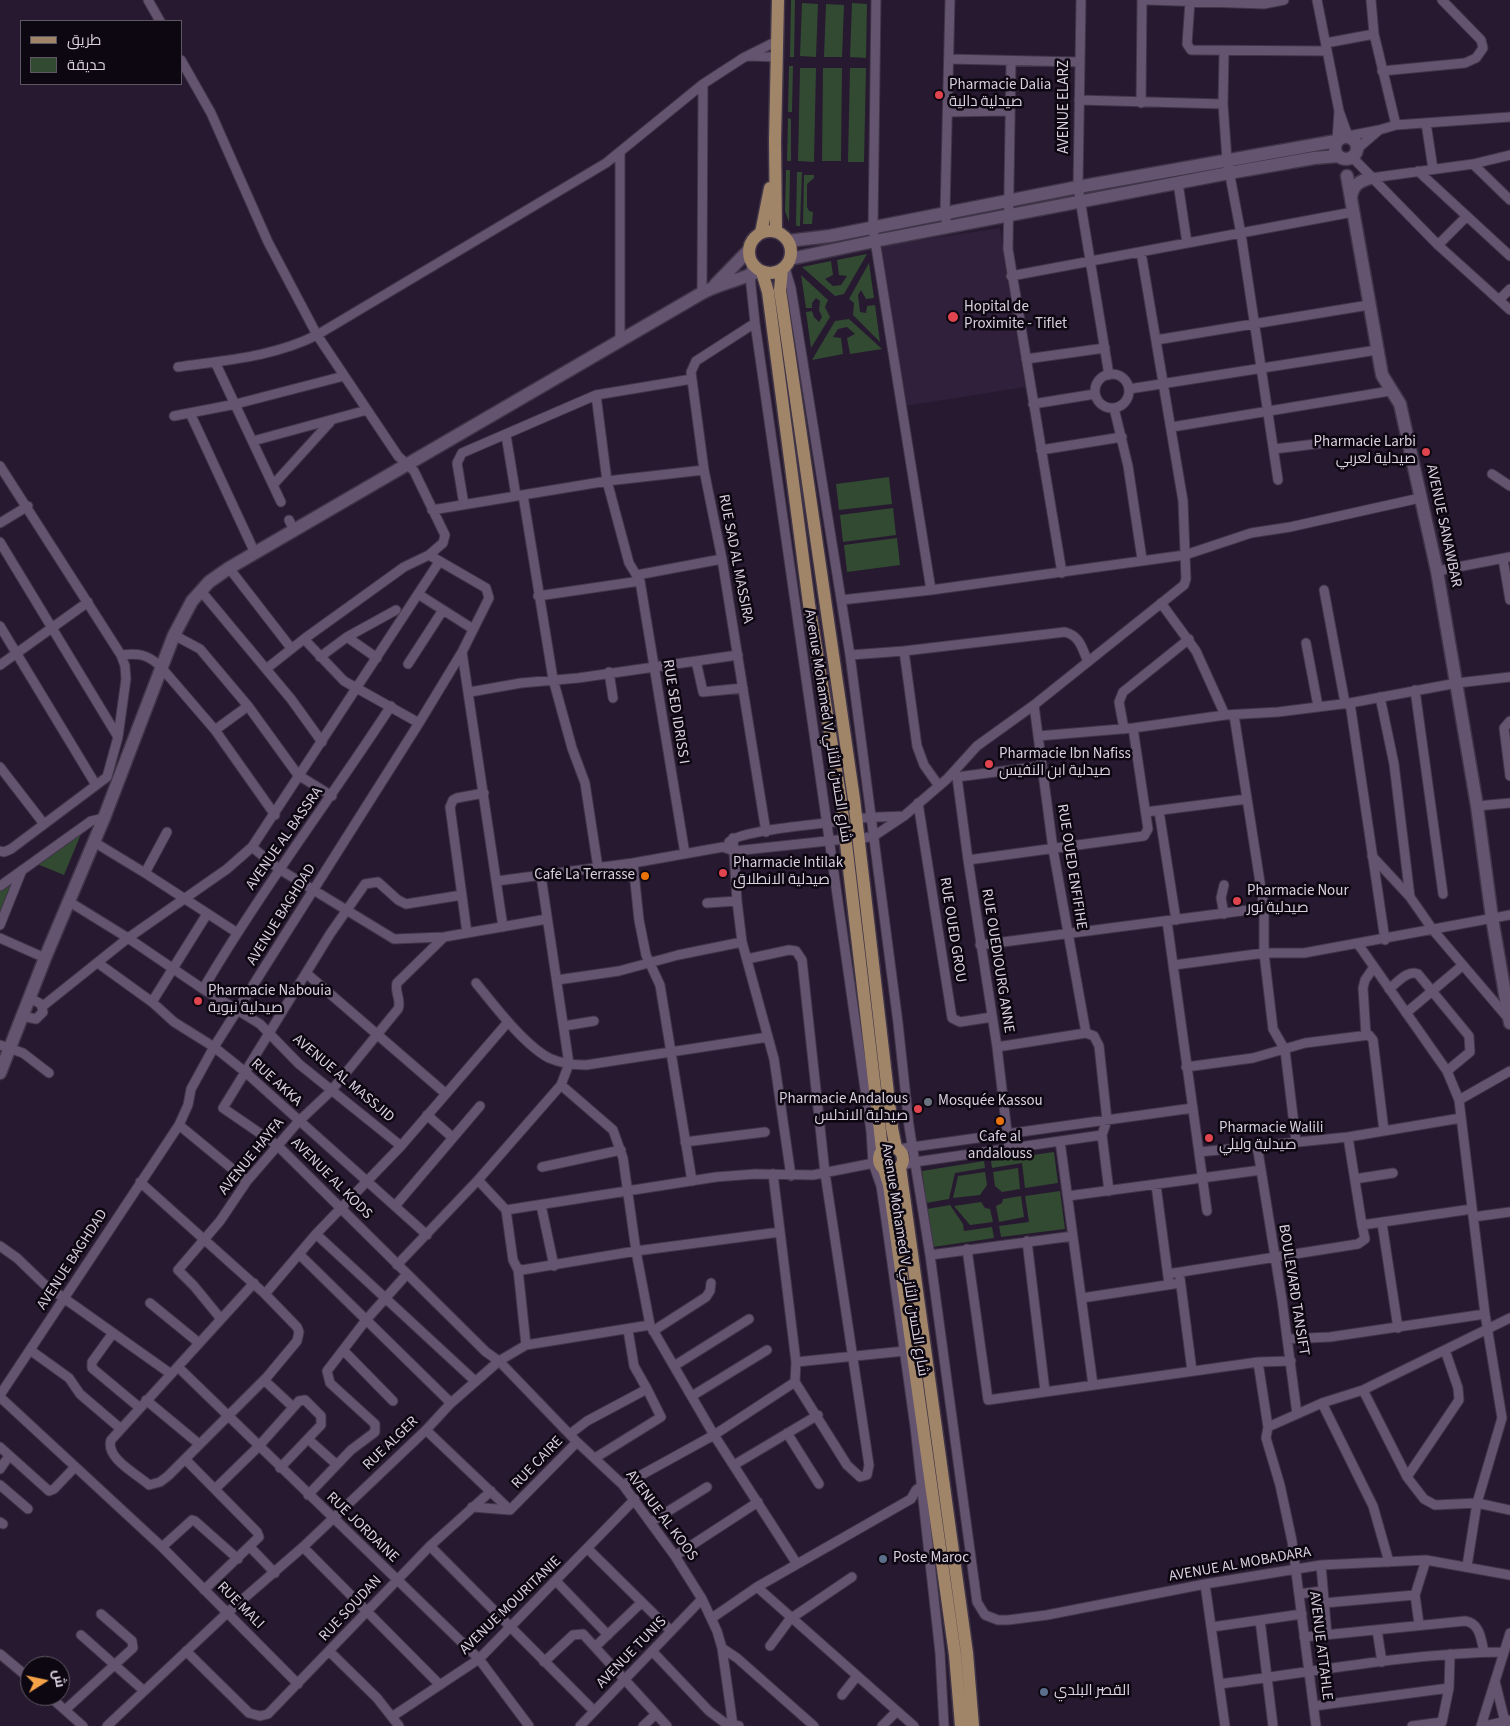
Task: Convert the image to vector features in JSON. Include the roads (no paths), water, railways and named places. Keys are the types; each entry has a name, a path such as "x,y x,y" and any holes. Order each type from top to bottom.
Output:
{"main road":[{"path":"776,232 775,141 778,0"},
{"path":"761,233 768,208 775,141"},
{"path":"882,1150 852,839 856,818 780,290 785,265 791,253 788,241 776,232 761,233 752,240 748,251 756,271 768,292 809,604 831,730 843,821 852,839 892,1128 897,1148 902,1155 900,1167 968,1653 973,1726"},
{"path":"756,271 769,274 785,265"},
{"path":"897,1148 889,1146 882,1150 879,1155 879,1165 889,1186 928,1499 955,1655 961,1726"},
{"path":"879,1165 892,1171 900,1167"}],"street":[{"path":"148,0 159,20"},
{"path":"876,0 874,234 931,590"},
{"path":"947,227 945,212 950,0"},
{"name":"AVENUE ELARZ","path":"1081,0 1078,187 1109,375"},
{"path":"1141,103 1142,0"},
{"path":"1146,0 1231,1 1264,4 1284,0"},
{"path":"1317,0 1340,111 1340,139 1334,147 1348,156 1438,246 1510,310"},
{"path":"1371,0 1374,34 1396,125"},
{"path":"1382,71 1465,63 1476,58 1483,48 1481,40 1442,0"},
{"path":"1190,2 1189,48 1224,52 1326,47 1374,34"},
{"path":"178,367 254,358 301,343 317,335 620,153 703,84 747,56 777,41"},
{"path":"1224,52 1222,104 1227,160 1241,234 1278,480"},
{"path":"747,56 777,57"},
{"path":"949,59 1079,62"},
{"path":"1011,61 1007,216 1012,276 1062,573"},
{"path":"182,62 211,113 268,242 317,335 398,456 414,471 446,539 429,555 404,567 291,648 266,669"},
{"path":"703,84 708,290"},
{"path":"1079,100 1222,104"},
{"path":"948,112 1009,111"},
{"path":"947,1502 962,1500 930,1255 912,1148 850,655 791,288 785,265 945,212 1340,139 1396,125 1510,117"},
{"path":"1426,123 1433,169"},
{"path":"788,241 947,227 1007,216 1082,207 1178,183 1229,173 1314,158 1348,156 1378,130"},
{"path":"1340,139 1355,142 1348,156"},
{"path":"620,153 620,341"},
{"name":"AVENUE SANAWBAR","path":"1348,156 1348,176 1353,212 1382,376 1400,404 1438,571 1477,806 1492,918 1507,986 1510,1021"},
{"path":"1351,197 1352,190 1357,184 1371,178 1473,164 1510,156"},
{"path":"1473,164 1510,200"},
{"path":"1418,171 1510,256"},
{"path":"1178,183 1187,243"},
{"path":"1012,276 1353,212"},
{"path":"1438,246 1467,216"},
{"path":"708,290 748,251"},
{"path":"497,881 633,863 723,847 734,851 874,836 904,816 955,775 977,746 1034,705 1184,585 1186,579 1183,501 1141,252"},
{"path":"0,851 4,852 11,849 96,785 112,779 160,666 185,613 201,590 229,568 255,553 292,525 407,464 708,290 756,271"},
{"name":"Avenue Mohamed V شارع الحسن الثاني","path":"756,271 754,323 828,823 871,1132 879,1165 926,1483"},
{"path":"1499,300 1510,289"},
{"path":"1156,340 1369,305"},
{"path":"670,382 754,323"},
{"path":"1026,359 1105,348"},
{"path":"1129,389 1377,350"},
{"path":"216,362 281,502"},
{"name":"RUE SAD AL MASSIRA","path":"693,365 692,379 704,470 722,559 766,832"},
{"path":"1109,375 1124,380 1129,389 1124,404 1114,408 1103,406 1095,394 1100,380 1109,375"},
{"path":"174,416 236,404 344,376"},
{"path":"464,505 457,463 459,456 596,395 692,379"},
{"path":"1172,427 1390,391"},
{"path":"1033,404 1095,394"},
{"name":"RUE SED IDRISS I","path":"596,395 607,481 629,563 638,578 685,854"},
{"path":"1114,408 1122,437 1142,560"},
{"path":"253,441 367,410"},
{"path":"190,413 255,553"},
{"path":"273,484 332,420"},
{"path":"506,435 520,496 553,679 572,748 585,783 598,868"},
{"path":"1040,450 1122,437"},
{"path":"1274,449 1324,443"},
{"path":"0,466 28,506 121,656 125,666 126,679 112,779 104,818 68,901 30,998 5,1047 0,1073"},
{"path":"432,510 607,481 704,470"},
{"path":"1492,474 1510,486"},
{"path":"841,600 1062,573 1185,555 1251,533 1307,524 1420,498"},
{"path":"0,523 28,506"},
{"path":"0,542 118,737"},
{"path":"43,1006 128,938 227,869 252,847 275,815 298,775 322,742 439,562 429,555"},
{"path":"1438,571 1506,558 1510,600"},
{"path":"538,596 638,578 722,559"},
{"name":"AVENUE BAGHDAD","path":"0,1396 179,1125 188,1104 191,1089 214,1047 462,652 489,598 486,588 439,562"},
{"path":"229,568 291,648"},
{"path":"201,590 266,669 322,742"},
{"path":"1324,590 1348,703 1385,940"},
{"path":"418,594 473,629"},
{"path":"0,665 88,602"},
{"path":"1161,603 1189,639 1230,715 1264,908 1264,953 1273,1029 1285,1050 1296,1141"},
{"path":"320,657 347,638 396,610"},
{"path":"408,664 443,610"},
{"path":"0,626 96,785"},
{"path":"850,655 904,651 1064,632 1072,634 1079,641 1088,662"},
{"path":"174,635 200,649 248,706 298,775 332,796"},
{"path":"347,638 377,658"},
{"path":"304,639 344,681 419,723"},
{"path":"968,860 1141,837 1148,832 1146,812 1128,728 1119,702 1123,692 1189,639"},
{"path":"1306,643 1318,706"},
{"path":"904,651 917,746 924,765 939,786"},
{"path":"462,652 470,692 503,927"},
{"path":"121,656 137,653 152,659 160,666 215,730 275,815"},
{"path":"470,692 553,679 738,655"},
{"path":"696,661 702,692 743,688"},
{"path":"609,672 613,698"},
{"path":"1038,736 1128,728 1230,715 1278,712 1348,703 1457,683 1510,677"},
{"path":"1415,690 1443,894"},
{"path":"1380,697 1394,764 1410,897"},
{"name":"RUE OUED ENFIFIHE","path":"1034,705 1053,849 1086,1033"},
{"path":"215,730 248,706"},
{"name":"AVENUE AL BASSRA","path":"203,989 236,932 332,796 391,706"},
{"path":"1510,721 1504,728 1510,776"},
{"path":"955,775 1042,766"},
{"path":"0,767 44,824"},
{"name":"RUE OUEDIOURG ANNE","path":"955,775 992,1017 1009,1149"},
{"path":"467,933 450,807 453,800 457,798 484,793"},
{"path":"1146,812 1246,799"},
{"name":"RUE OUED GROU","path":"918,803 952,1018 960,1022 992,1017"},
{"path":"1477,806 1510,803"},
{"path":"1159,810 1186,1067 1207,1211"},
{"path":"856,818 904,816"},
{"path":"0,886 91,821 104,818"},
{"path":"723,847 733,838 843,821"},
{"path":"145,873 167,832"},
{"path":"733,838 742,942 768,1037 780,1090 791,1176"},
{"path":"94,842 236,932"},
{"path":"252,847 280,869 345,911 394,939 467,933 547,919"},
{"path":"1372,856 1410,897 1433,930 1510,1021"},
{"path":"633,863 639,920 648,963 660,985 669,1052 692,1181"},
{"path":"0,925 22,870"},
{"path":"397,1265 478,1180 561,1085 570,1064 541,876"},
{"path":"244,1071 362,887 372,882 378,882 398,900 406,904 462,895"},
{"path":"1224,885 1221,898 1224,914"},
{"name":"AVENUE AL MASSJID","path":"68,901 128,938 203,989 238,1009 269,1031 299,1064 400,1146"},
{"path":"707,903 737,901"},
{"path":"980,945 1264,908"},
{"path":"152,1002 208,914"},
{"path":"1174,965 1264,953 1304,953 1385,940 1510,916"},
{"name":"AVENUE HAYFA","path":"220,1319 194,1286 178,1270 204,1241 247,1181 277,1145 331,1091 400,1005 396,989 397,983 444,936"},
{"path":"0,938 45,958"},
{"path":"556,980 619,971 742,942"},
{"path":"1358,944 1447,1071 1459,1100 1488,1329 1506,1419 1477,1503 1467,1566"},
{"path":"747,960 789,950 796,951 802,960 825,1173 868,1465 867,1475 860,1477 847,1464 818,1415 795,1382 796,1362 773,1174"},
{"name":"RUE AKKA","path":"98,963 152,1002 174,1022 214,1047 244,1071 298,1122 427,1235"},
{"path":"1406,1014 1463,965"},
{"path":"1366,1035 1363,988 1365,980 1374,967"},
{"path":"1389,990 1408,974 1414,972 1433,990 1470,1036 1470,1052 1447,1071"},
{"path":"306,973 445,1093"},
{"path":"476,983 508,1022 547,1057 570,1064 586,1065 768,1037"},
{"path":"22,1016 36,1019 42,1015 43,1006 39,1001 30,998"},
{"path":"564,1026 594,1021"},
{"path":"265,1294 316,1234 368,1182 508,1022"},
{"path":"996,1047 1086,1033 1094,1036 1099,1046 1107,1120 1102,1135 1109,1191"},
{"path":"1186,1067 1253,1058 1305,1043 1366,1035 1371,1036 1384,1131"},
{"path":"5,1047 23,1053 49,1073"},
{"name":"AVENUE AL KODS","path":"244,1071 223,1108 277,1145 407,1274"},
{"path":"1459,1100 1510,1071"},
{"path":"561,1085 613,1130 621,1150 636,1251 651,1328 714,1435 796,1564"},
{"path":"395,1206 480,1106"},
{"path":"897,1148 912,1148 1193,1108"},
{"path":"427,1115 452,1138"},
{"path":"1199,1152 1348,1137 1461,1118"},
{"path":"179,1125 247,1181"},
{"path":"685,1142 765,1132"},
{"path":"900,1167 915,1162 1102,1135"},
{"path":"1168,1274 1362,1243 1365,1238 1348,1137"},
{"path":"1060,1142 1093,1385"},
{"name":"BOULEVARD TANSIFT","path":"1257,1145 1291,1361 1297,1414"},
{"path":"542,1168 621,1150"},
{"path":"506,1210 627,1189 737,1175 773,1174 791,1176 879,1165"},
{"path":"1068,1196 1261,1170"},
{"path":"1355,1179 1393,1173"},
{"path":"478,1180 506,1210 513,1260 518,1269 526,1345"},
{"path":"140,1182 204,1241 254,1284 265,1294 297,1327 299,1332 297,1341 264,1380 165,1479 149,1484 112,1454 109,1446 111,1440 254,1284"},
{"path":"1156,1185 1169,1284"},
{"path":"541,1205 554,1266"},
{"path":"1362,1225 1473,1213 1510,1212"},
{"path":"1382,1223 1398,1328"},
{"path":"518,1269 554,1266 636,1251 780,1232"},
{"path":"316,1234 475,1381"},
{"path":"930,1255 1073,1236"},
{"path":"1027,1241 1045,1391"},
{"path":"0,1246 17,1258 44,1284 171,1374"},
{"path":"967,1249 988,1400 1258,1362 1291,1361"},
{"path":"298,1254 451,1403"},
{"path":"1179,1273 1192,1371"},
{"path":"308,1495 351,1450 373,1436 376,1428 375,1424 328,1379 328,1371 366,1320 407,1274"},
{"name":"AVENUE AL KOOS","path":"407,1274 486,1352 499,1361 635,1499 675,1556 712,1618 722,1648 730,1725"},
{"path":"1082,1298 1180,1282"},
{"name":"RUE ALGER","path":"107,1726 143,1690 227,1613 303,1547 426,1430 451,1403 499,1361 526,1345 651,1328 706,1297 710,1291 711,1283"},
{"path":"150,1303 198,1344"},
{"path":"1287,1339 1330,1337 1486,1314"},
{"path":"1268,1427 1322,1403 1363,1390 1510,1318"},
{"path":"674,1366 750,1319"},
{"path":"595,1458 661,1417 634,1366 628,1330"},
{"path":"113,1333 92,1362 92,1368 140,1408"},
{"path":"30,1350 70,1378 80,1394 121,1429"},
{"path":"342,1350 393,1401"},
{"path":"692,1396 767,1350"},
{"path":"1407,1477 1437,1430 1460,1400 1458,1388 1445,1350"},
{"path":"796,1362 852,1358 905,1351"},
{"name":"AVENUE ATTAHLE","path":"1258,1362 1268,1427 1266,1438 1289,1523 1316,1726"},
{"name":"RUE JORDAINE","path":"178,1367 258,1447 479,1659 529,1726"},
{"path":"264,1380 293,1407"},
{"path":"623,1485 714,1435 795,1382"},
{"path":"570,1434 587,1421 647,1389"},
{"path":"1363,1390 1407,1477 1416,1491 1429,1503 1446,1505 1477,1503 1510,1510"},
{"name":"RUE MALI","path":"0,1396 162,1547 298,1684"},
{"path":"146,1400 199,1444"},
{"path":"215,1489 258,1447 299,1401 305,1400 321,1416 321,1425 280,1468"},
{"path":"1322,1403 1373,1506 1389,1562"},
{"path":"734,1465 818,1415"},
{"path":"426,1430 510,1510"},
{"path":"787,1433 818,1484"},
{"path":"308,1439 336,1464"},
{"name":"RUE CAIRE","path":"510,1510 577,1442"},
{"path":"0,1448 49,1491 54,1489 75,1467"},
{"path":"0,1469 9,1456"},
{"path":"185,1459 259,1535 250,1547 204,1590"},
{"path":"944,1481 959,1479"},
{"path":"712,1618 756,1587 911,1499 926,1483"},
{"path":"0,1485 28,1509"},
{"path":"651,1522 707,1487"},
{"name":"RUE SOUDAN","path":"186,1651 249,1713 260,1716 268,1714 330,1652 430,1546 491,1490"},
{"name":"AVENUE MOURITANIE","path":"392,1716 479,1659 635,1499"},
{"path":"911,1499 928,1499 944,1726"},
{"name":"AVENUE AL MOBADARA","path":"962,1500 977,1602 985,1614 998,1620 1021,1619 1205,1584 1320,1565 1426,1560 1510,1575"},
{"path":"675,1556 758,1502"},
{"path":"472,1507 510,1510"},
{"path":"162,1547 192,1520 238,1559"},
{"path":"430,1546 594,1711"},
{"path":"250,1547 274,1573"},
{"path":"303,1547 440,1685"},
{"path":"588,1549 671,1631"},
{"path":"1419,1624 1415,1595 1426,1560"},
{"path":"1320,1565 1328,1634"},
{"path":"770,1646 790,1618 852,1577"},
{"path":"556,1581 608,1635"},
{"path":"1205,1584 1225,1726"},
{"path":"756,1587 914,1726"},
{"path":"1299,1594 1322,1591"},
{"path":"1324,1603 1415,1595"},
{"name":"AVENUE TUNIS","path":"580,1726 702,1600"},
{"path":"595,1647 642,1602"},
{"path":"65,1710 133,1648 134,1644 101,1614"},
{"path":"1212,1627 1302,1614"},
{"path":"1260,1620 1273,1726"},
{"path":"1304,1637 1455,1620 1471,1622 1480,1634 1484,1652"},
{"path":"1377,1630 1382,1662"},
{"path":"1495,1680 1507,1722 1483,1726 1495,1680 1510,1633"},
{"path":"544,1662 576,1634 583,1634 667,1726"},
{"path":"81,1635 143,1690"},
{"path":"722,1648 737,1658 814,1726"},
{"path":"330,1652 392,1716 399,1726"},
{"path":"652,1652 698,1701 730,1725"},
{"path":"1220,1684 1309,1670 1450,1654 1504,1652"},
{"path":"0,1654 20,1671"},
{"path":"1412,1726 1442,1722 1449,1688 1450,1654"},
{"path":"842,1695 857,1676"},
{"path":"1314,1706 1449,1688"},
{"path":"60,1706 83,1726"},
{"path":"882,1726 897,1711"},
{"path":"643,1726 656,1714"}],"place":[{"name":"Pharmacie Dalia صيدلية دالية","path":"939,95"},
{"name":"Hopital de Proximite - Tiflet","path":"953,317"},
{"name":"Pharmacie Larbi صيدلية لعربي","path":"1426,452"},
{"name":"Pharmacie Ibn Nafiss صيدلية ابن النفيس","path":"989,764"},
{"name":"Pharmacie Intilak صيدلية الانطلاق","path":"723,873"},
{"name":"Cafe La Terrasse","path":"645,876"},
{"name":"Pharmacie Nour صيدلية نور","path":"1237,901"},
{"name":"Pharmacie Nabouia صيدلية نبوية","path":"198,1001"},
{"name":"Mosquée Kassou","path":"928,1102"},
{"name":"Pharmacie Andalous صيدلية الاندلس","path":"918,1109"},
{"name":"Cafe al andalouss","path":"1000,1121"},
{"name":"Pharmacie Walili صيدلية وليلي","path":"1209,1138"},
{"name":"Poste Maroc","path":"883,1559"},
{"name":"القصر البلدي","path":"1044,1692"}]}
